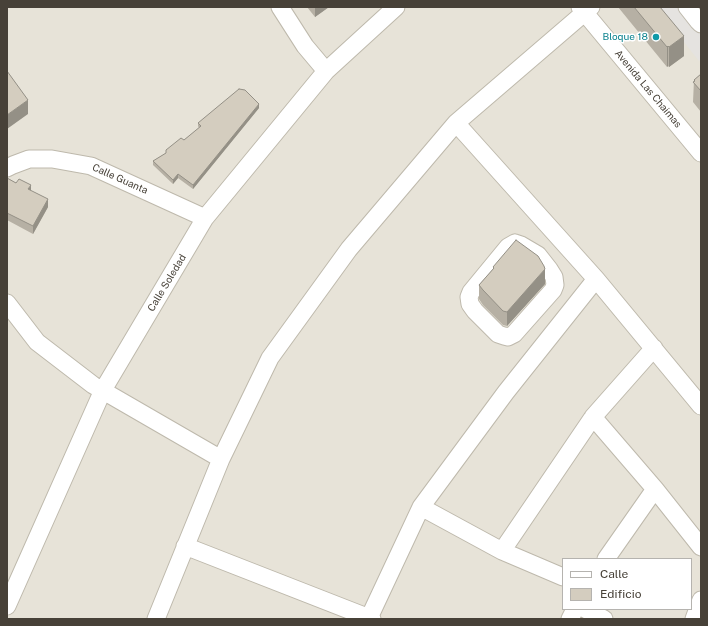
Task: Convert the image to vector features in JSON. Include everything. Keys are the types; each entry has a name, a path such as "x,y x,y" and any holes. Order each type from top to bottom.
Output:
{"street":[{"path":"280,7 305,46 326,71"},
{"name":"Calle Soledad","path":"7,606 103,390 205,218 326,71 396,7"},
{"path":"687,7 701,24"},
{"path":"156,619 221,459 270,358 349,248 456,123 585,9"},
{"name":"Avenida Las Chaimas","path":"585,9 701,153"},
{"path":"456,123 596,279 701,406"},
{"name":"Calle Guanta","path":"7,168 29,159 52,159 91,166 205,218"},
{"path":"538,255 560,240"},
{"path":"515,244 520,245 538,255 554,277 555,285 553,290 514,334 508,337 498,334 470,304 470,292 508,247 515,244"},
{"path":"185,546 371,618 421,507 506,392 596,279"},
{"path":"7,303 37,342 93,385 221,459"},
{"path":"502,551 593,417 654,348"},
{"path":"593,417 655,489 701,547"},
{"path":"607,558 655,489"},
{"path":"421,507 502,551 562,578"},
{"path":"694,619 701,600"},
{"path":"570,619 574,610"},
{"path":"587,610 604,619"}],"shaded area":[{"path":"7,7 701,7 701,619 7,619"},
{"path":"656,7 701,7 701,59 699,61"}],"building":[{"path":"634,7 660,7 684,36 667,47"},
{"path":"7,71 28,100 7,115"},
{"path":"701,74 701,91 693,82"},
{"path":"239,89 245,90 259,104 193,185 178,174 173,180 153,161 166,153 166,150 181,138 184,140 201,126 198,123"},
{"path":"7,178 16,183 19,179 31,185 28,189 48,199 33,226 7,213"},
{"path":"516,240 538,256 545,269 507,312 503,311 479,285"}],"place":[{"name":"Bloque 18","path":"656,37"}]}
